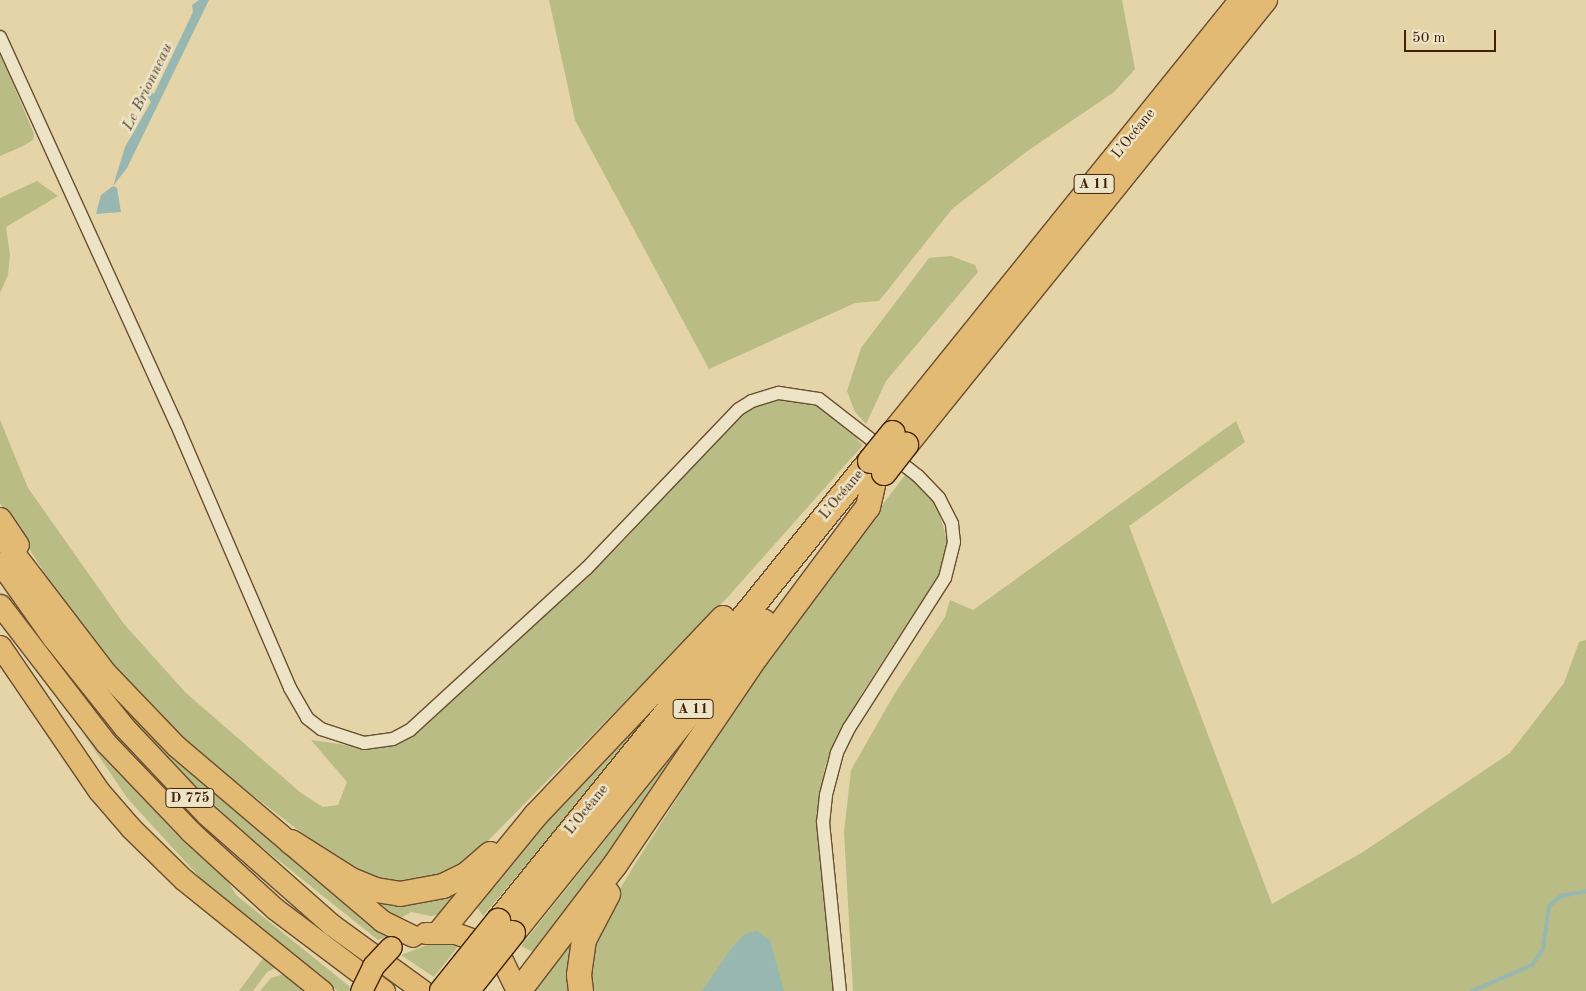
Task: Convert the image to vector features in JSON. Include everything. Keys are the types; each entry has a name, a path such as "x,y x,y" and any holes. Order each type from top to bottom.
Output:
{"highway":[{"name":"L’Océane","path":"442,991 505,927 876,473 900,439 1242,0"},
{"name":"L’Océane","path":"900,439 1265,0"},
{"name":"L’Océane","path":"467,991 505,927 833,505 876,473"},
{"path":"361,991 373,966 392,947 413,936 441,932 462,935 488,947 507,968 518,991 645,822 756,657 868,507 876,473"},
{"path":"441,932 535,816 694,649 812,516 833,505"},
{"path":"0,518 35,578"},
{"path":"0,536 35,578 106,673 150,721 194,762 291,842 366,887 388,893 413,894 443,886 466,875 518,825 535,816"},
{"name":"D 775","path":"0,563 53,638 124,726 206,814 318,913 424,991"},
{"path":"2,608 22,657 108,782 210,899"},
{"name":"D 775","path":"2,608 106,743 190,831 274,908 384,991"},
{"path":"0,646 98,791 183,879 322,991"},
{"path":"581,991 579,975 584,940 592,920 640,842 645,822"},
{"path":"291,842 308,862 382,921 413,936"}],"street":[{"path":"0,37 166,400 290,688 307,718 321,729 364,743 393,739 410,730 586,569 739,410 752,401 779,393 819,399 918,476 939,498 952,524 954,542 945,578 850,728 837,753 826,795 823,822 840,991"}],"green space":[{"path":"549,0 1122,0 1135,69 1114,92 1026,152 952,209 879,301 855,303 709,369 575,120"},
{"path":"0,53 34,134 33,140 0,156"},
{"path":"37,181 58,196 6,227 10,255 8,275 0,293 0,198"},
{"path":"951,256 975,265 978,272 886,381 866,424 855,412 847,391 861,348 929,258"},
{"path":"777,399 801,400 823,409 860,436 857,440 863,445 726,599 470,859 451,872 404,886 362,874 320,847 202,756 155,711 112,664 56,591 0,503 0,420 28,488 124,624 186,693 301,793 323,807 338,805 347,782 311,740 375,749 401,742 422,729 618,547 734,422 753,407"},
{"path":"1236,421 1245,442 1129,526 1272,904 1363,852 1510,753 1564,683 1579,642 1586,640 1586,991 853,991 844,832 851,770 895,693 945,617 950,600 973,610"},
{"path":"905,475 924,488 937,506 947,540 943,568 862,693 834,743 825,766 817,828 834,991 589,991 588,955 603,917 635,864 771,652"},
{"path":"692,663 580,801 483,916 476,906 586,771"},
{"path":"724,691 712,715 535,953 521,946"},
{"path":"124,708 170,753 388,935 378,940 238,828 145,736"},
{"path":"83,733 182,840 228,881 236,895 349,986 350,991 338,991 303,965 203,881 128,799"},
{"path":"469,880 441,914 431,916 411,912 401,918 394,917 364,892"},
{"path":"575,936 575,991 532,991"},
{"path":"432,943 460,944 434,977 401,955"},
{"path":"264,957 277,967 267,972 253,991 239,991"},
{"path":"284,974 308,991 260,991 271,978"}],"water":[{"path":"199,0 209,0 127,168 113,186 125,147 151,102 145,92 148,90 154,94 193,12 192,5"},
{"path":"113,186 117,188 121,212 96,214 101,195"},
{"path":"757,931 770,940 784,991 702,991 733,946 745,934"}],"waterway":[{"path":"1472,991 1532,965 1543,949 1549,906 1561,896 1586,891"}],"water label":[{"name":"Le Brionneau","path":"148,87"}]}
